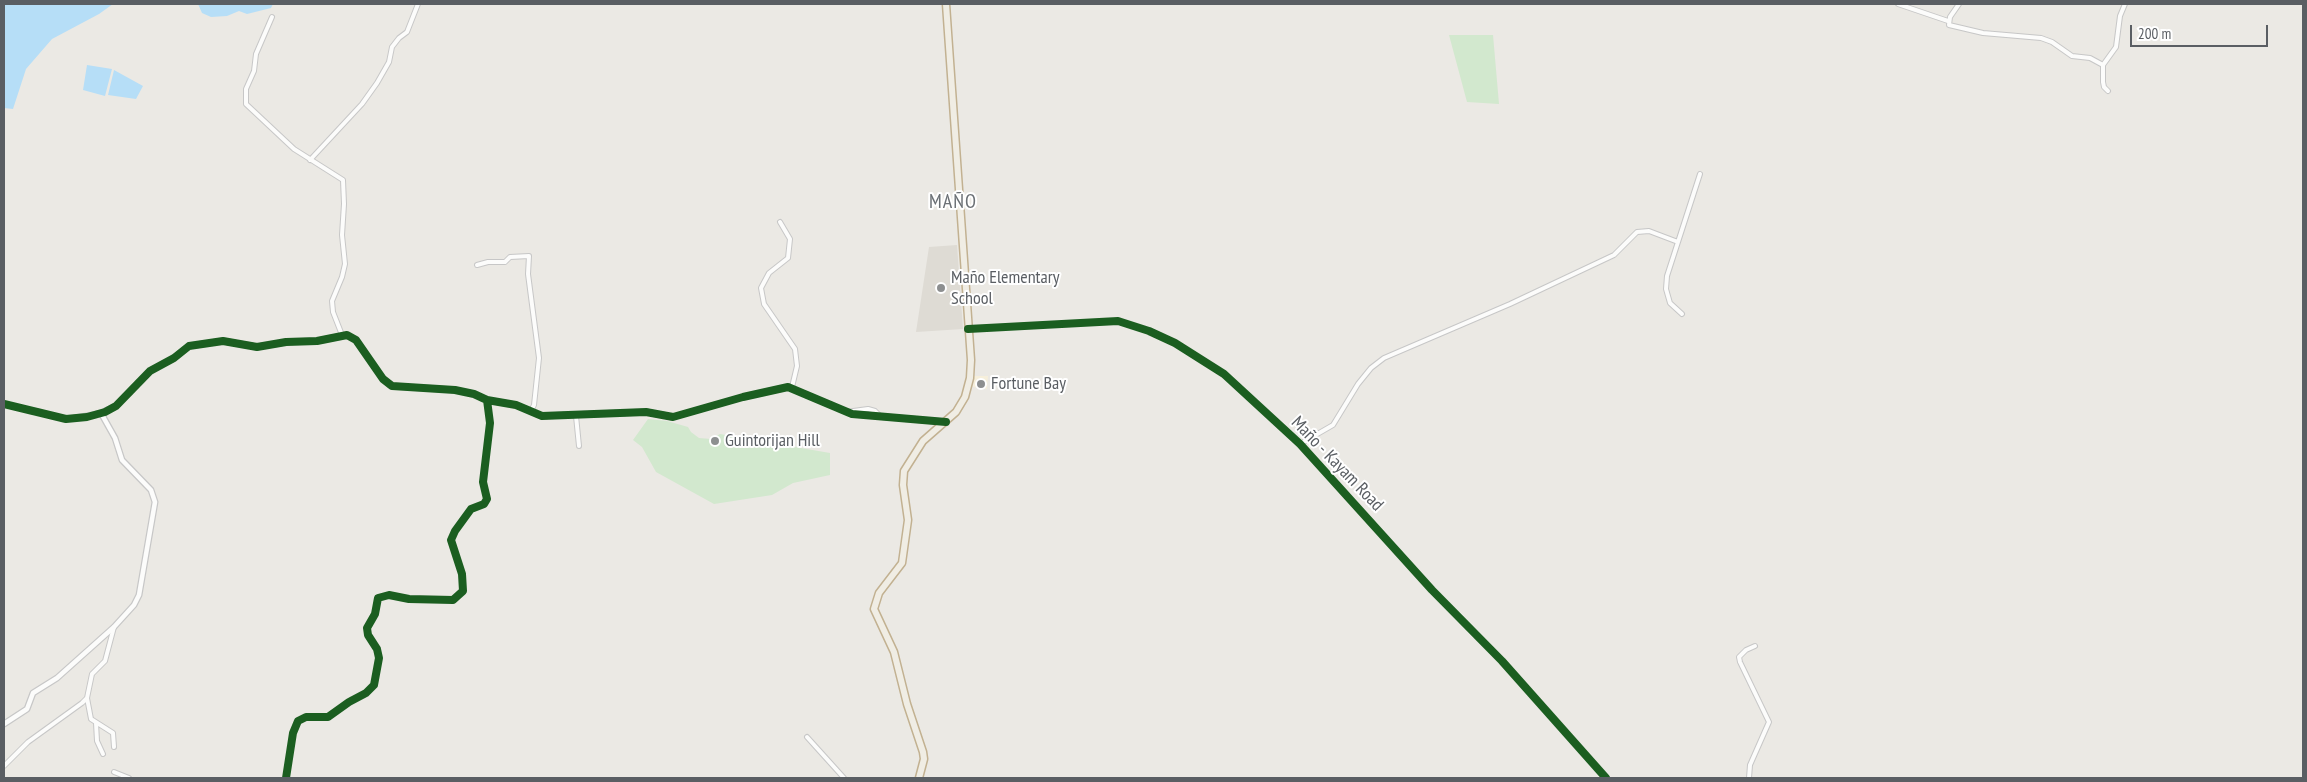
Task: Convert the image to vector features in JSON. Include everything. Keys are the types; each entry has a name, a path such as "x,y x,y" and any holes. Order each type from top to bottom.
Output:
{"highway":[{"path":"919,778 924,759 923,752 907,704 894,652 874,610 879,593 902,564 908,520 902,485 904,471 923,441 946,422 965,397 970,378 946,4"}],"street":[{"path":"310,160 362,104 377,83 389,62 392,47 407,32 418,4"},
{"path":"1898,4 1948,21 1949,25 1962,29 2041,38 2052,42 2072,56 2090,58 2104,65"},
{"path":"1948,21 1959,4"},
{"path":"2108,91 2104,87 2103,82 2104,65 2116,47 2120,16 2125,4"},
{"path":"272,17 256,54 254,70 246,89 246,104 294,149 343,180 342,235 345,264 332,301 333,312 342,336"},
{"path":"1682,314 1670,303 1666,289 1667,276 1700,174"},
{"path":"780,222 790,239 788,258 769,273 761,288 764,304 795,349 797,366 792,387"},
{"path":"1300,444 1333,425 1358,384 1371,368 1384,358 1510,304 1614,255 1637,232 1648,230 1678,242"},
{"path":"477,266 488,262 505,262 510,257 529,256 528,274 539,358 534,405 531,411"},
{"name":"Maño - Kayam Road","path":"968,329 996,329 1105,321 1128,323 1175,343 1224,374 1300,444 1432,590 1502,662 1606,778"},
{"path":"4,404 66,419 101,413 116,406 150,371 174,358 189,346 223,341 257,348 286,342 317,340 347,335 356,340 383,379 392,386 455,390 474,394 487,400 516,405 542,416 646,412 673,417 743,397 792,387 846,412 882,418 946,422"},
{"path":"286,778 293,733 298,721 306,717 328,717 366,693 374,685 379,658 377,649 368,635 367,628 375,614 378,598 389,595 409,599 453,600 463,592 462,574 451,540 455,531 471,509 484,504 487,499 483,482 490,423 487,400"},
{"path":"4,724 26,709 33,693 38,688 57,678 114,627 134,606 139,594 155,502 151,490 122,460 115,438 101,413"},
{"path":"576,416 579,446"},
{"path":"114,627 105,660 92,674 87,698 91,719 96,724 108,727 113,733 114,747"},
{"path":"1749,778 1750,765 1769,722 1739,657 1746,650 1755,646"},
{"path":"4,766 28,742 87,698"},
{"path":"96,724 97,741 103,754"},
{"path":"807,737 844,778"},
{"path":"114,772 129,778"}],"shaded area":[{"name":"Maño Elementary School","path":"957,245 963,329 916,332 929,247"},
{"path":"974,376 988,376 987,389 973,387"}],"green space":[{"path":"1449,35 1493,35 1499,104 1467,102"},
{"path":"648,419 667,421 688,427 699,438 711,439 720,434 830,453 830,475 793,483 772,495 714,504 656,472 642,447 633,440"}],"water":[{"path":"4,4 113,4 99,14 52,39 26,69 13,109 4,108"},
{"path":"198,4 273,4 271,8 247,14 239,11 227,16 211,17 202,13"},
{"path":"87,65 112,69 105,96 83,90"},
{"path":"114,70 143,86 136,99 108,95"}],"cycle path":[{"path":"968,329 1118,321 1149,331 1175,343 1224,374 1300,444 1432,590 1502,661 1606,778"},
{"path":"4,404 66,419 87,417 105,412 116,406 150,371 174,358 189,346 223,341 257,347 286,342 317,341 347,335 356,340 383,379 392,386 455,390 474,394 487,400 516,405 542,416 646,412 673,417 743,397 788,387 852,414 946,422"},
{"path":"286,778 293,733 298,721 306,717 328,717 366,693 374,685 379,658 377,649 368,635 367,628 375,614 378,598 389,595 409,599 453,600 463,591 462,574 451,540 455,531 471,509 484,504 487,499 483,482 490,423 487,400"}],"place":[{"name":"Maño Elementary School","path":"941,288"},
{"name":"Fortune Bay","path":"981,384"},
{"name":"Guintorijan Hill","path":"715,441"}],"district":[{"name":"MAÑO","path":"953,202"}]}
